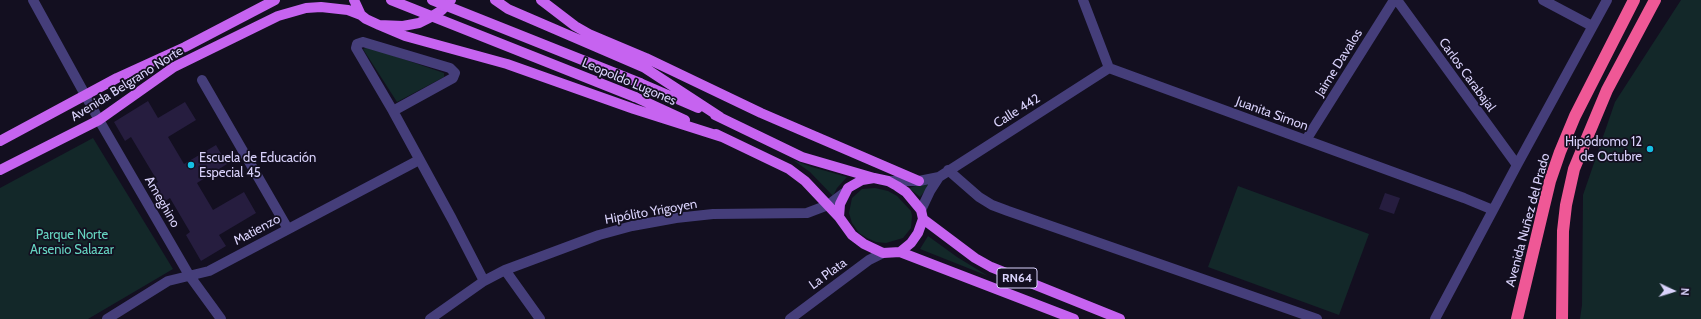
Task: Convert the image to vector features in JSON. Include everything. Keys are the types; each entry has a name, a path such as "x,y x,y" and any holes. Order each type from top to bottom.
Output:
{"highway":[{"name":"Avenida Nuñez del Prado","path":"1517,319 1550,181 1560,152 1575,116 1634,0"},
{"path":"1562,319 1566,204 1574,169 1607,90 1655,0"}],"main road":[{"path":"333,0 348,10"},
{"path":"354,0 361,15"},
{"name":"Leopoldo Lugones","path":"391,0 635,97 789,168 806,181 839,216"},
{"name":"Leopoldo Lugones","path":"432,0 640,83 720,117 802,157 874,178"},
{"path":"379,25 403,26 420,22 442,10 451,0"},
{"path":"495,0 508,9 645,68 720,117"},
{"path":"541,0 575,26 589,34 646,58 761,113 919,181"},
{"name":"Avenida Belgrano Norte","path":"0,141 85,94 185,47 270,2"},
{"name":"Avenida Belgrano Norte","path":"0,170 99,120 174,67 278,16 292,11 314,8 348,10 405,36 507,64 634,109 722,137"},
{"path":"543,24 589,34"},
{"name":"RN64","path":"844,193 854,183 874,178 888,181 906,192 922,215 964,250 991,267 1120,319"},
{"path":"839,216 840,204 844,193"},
{"path":"900,252 911,243 918,234 922,215"},
{"name":"RN64","path":"839,216 852,235 864,244 883,252 900,252 1074,319"}],"street":[{"name":"Ameghino","path":"33,0 99,120 189,275 221,319"},
{"path":"1083,0 1109,68"},
{"name":"Jaime Davalos","path":"1306,140 1394,0"},
{"name":"Carlos Carabajal","path":"1397,0 1517,165"},
{"path":"1543,0 1592,26"},
{"path":"1435,319 1592,26 1608,0"},
{"path":"393,111 453,78 455,72 450,68 363,42 357,44 356,48 420,160 484,281"},
{"name":"Juanita Simon","path":"1109,68 1493,210"},
{"name":"Calle 442","path":"922,215 930,191 939,177 1109,68"},
{"path":"202,80 288,229"},
{"name":"Matienzo","path":"107,319 168,281 209,271 420,160"},
{"path":"948,170 979,197 992,205 1316,319"},
{"name":"Calle 442","path":"888,181 919,181 939,177"},
{"name":"Hipólito Yrigoyen","path":"430,319 484,281 505,270 599,235 632,226 676,218 713,214 807,213 828,205 844,193"},
{"name":"La Plata","path":"790,319 869,260 883,252"},
{"path":"505,270 540,319"}],"green space":[{"name":"Hipódromo 12 de Octubre","path":"1681,0 1701,0 1701,319 1580,319 1582,305 1583,195 1615,102"},
{"path":"368,47 444,73 444,77 397,102 363,49"},
{"name":"Parque Norte Arsenio Salazar","path":"93,138 173,269 88,319 0,319 0,188"},
{"path":"793,160 847,177 837,188 833,196 810,172"},
{"path":"933,181 920,197 909,188"},
{"path":"1238,186 1369,234 1339,315 1208,267"},
{"path":"875,188 888,191 897,196 911,211 911,228 903,238 886,243 876,242 859,233 852,223 849,213 852,198 862,189"},
{"path":"928,236 957,257 988,276 920,249"}],"building":[{"path":"148,101 158,118 185,102 196,120 168,137 184,164 216,145 227,164 197,183 213,210 244,192 256,213 219,235 226,246 201,261 186,235 190,232 170,198 162,203 151,186 158,182 131,137 125,141 114,122"},
{"path":"1385,193 1400,198 1394,214 1379,209"}],"place":[{"name":"Hipódromo 12 de Octubre","path":"1650,149"},
{"name":"Escuela de Educación Especial 45","path":"191,165"}]}
